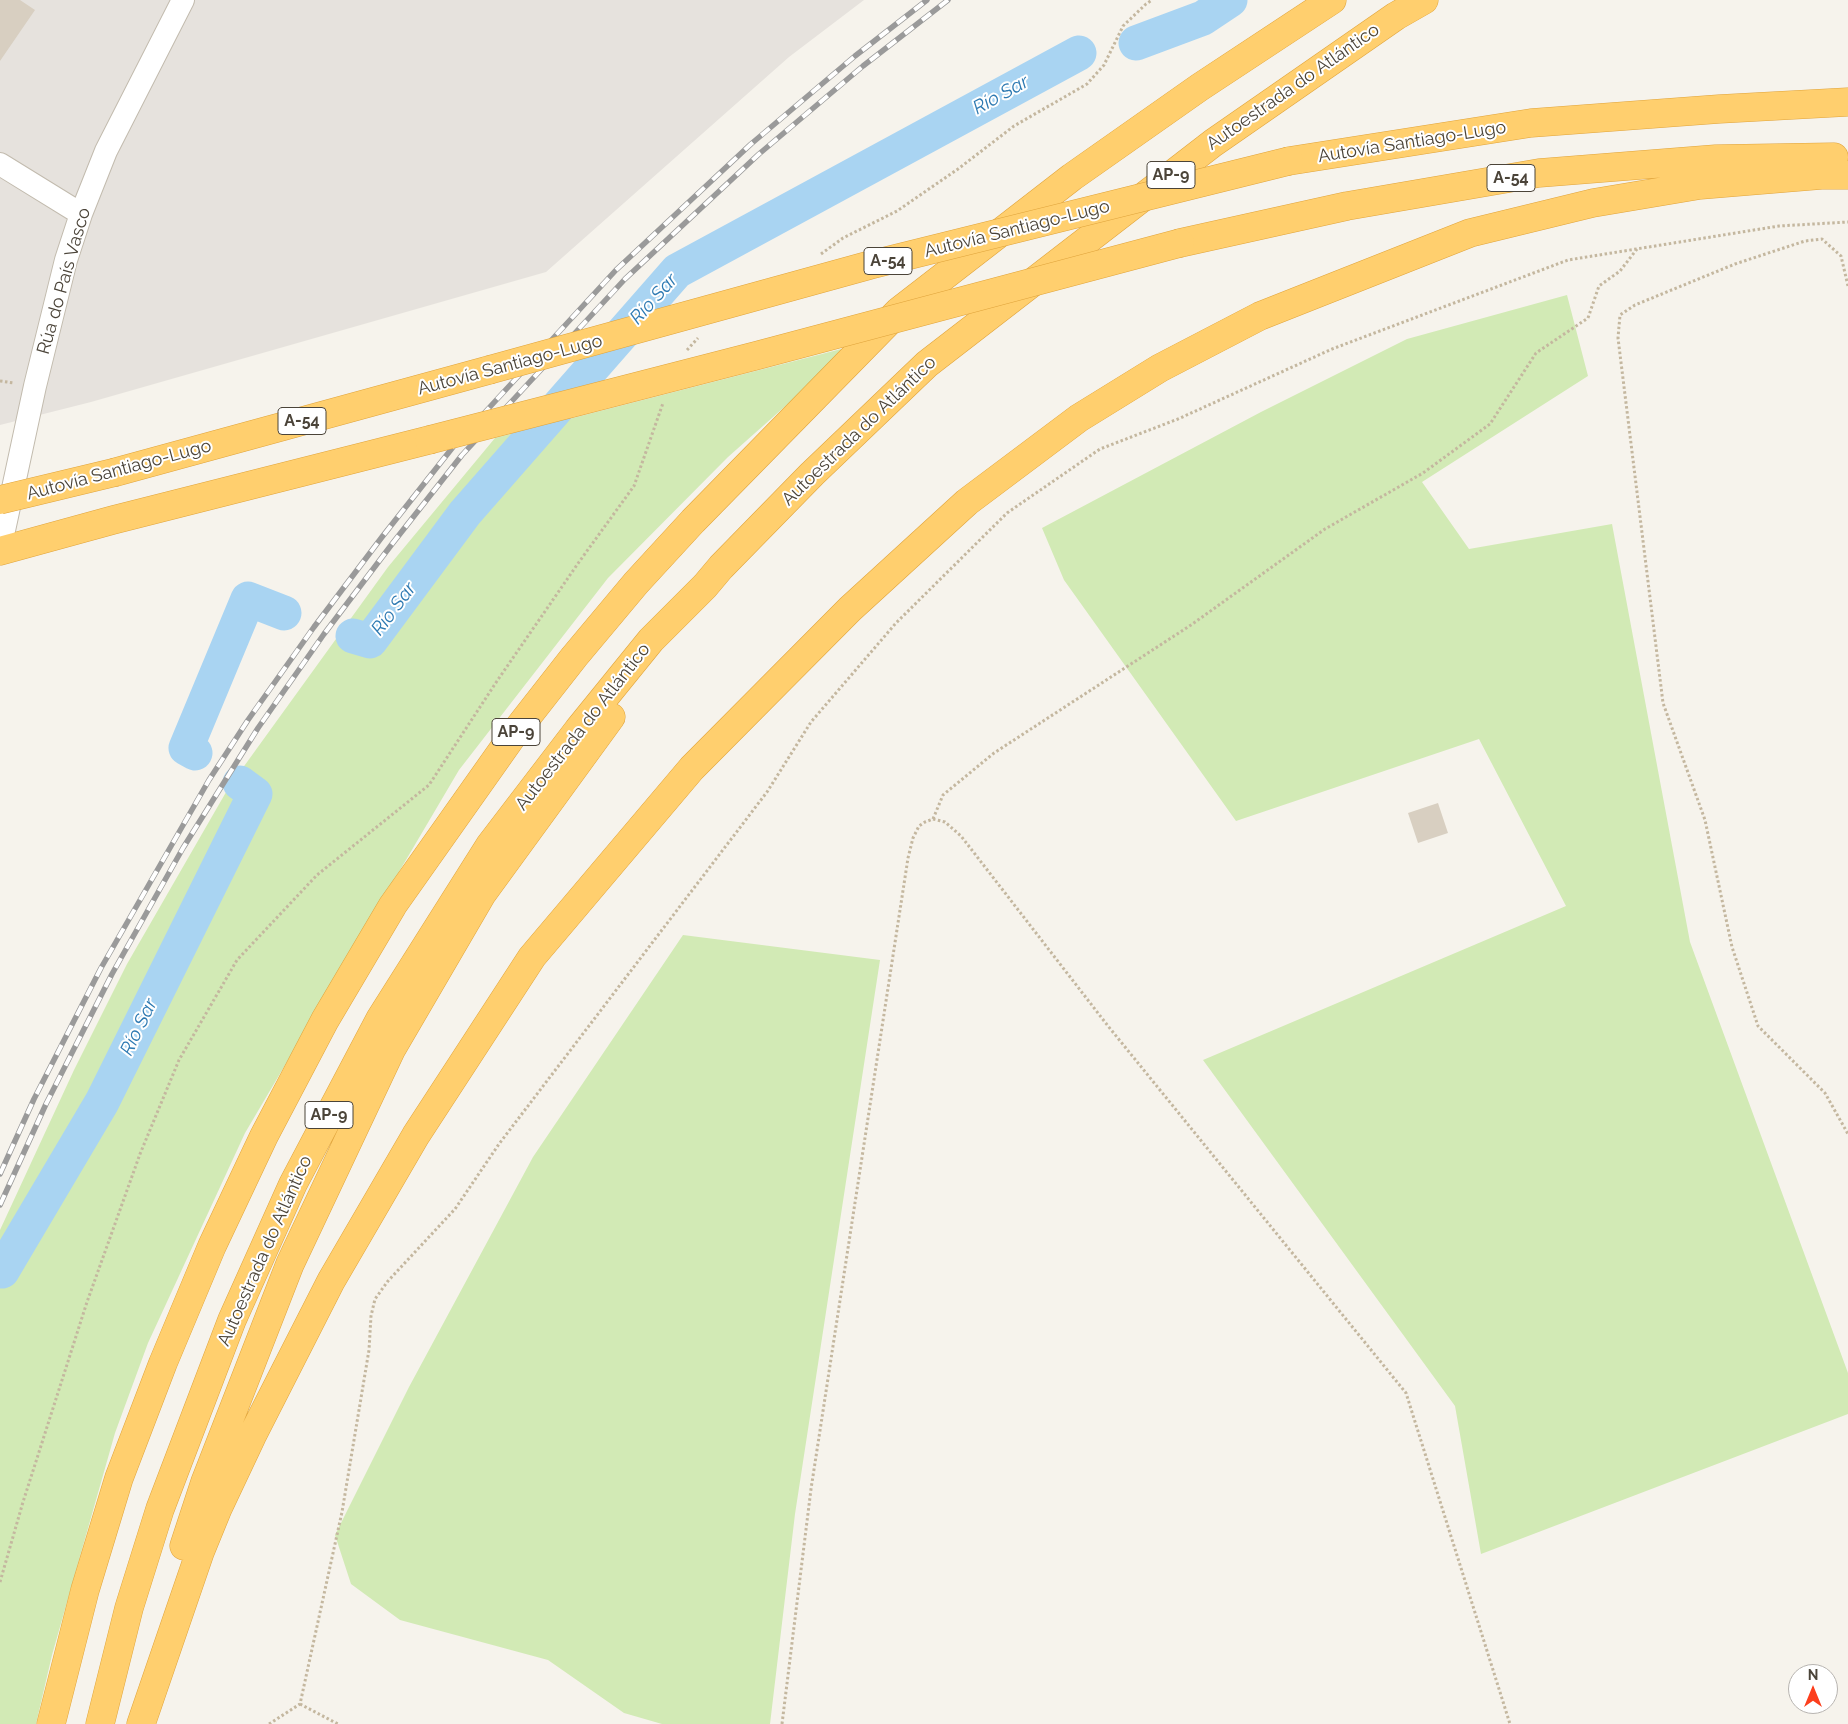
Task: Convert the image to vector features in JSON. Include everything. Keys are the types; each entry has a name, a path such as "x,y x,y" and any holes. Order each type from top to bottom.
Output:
{"highway":[{"name":"AP-9","path":"51,1724 85,1590 119,1478 162,1363 212,1246 264,1136 326,1020 374,938 393,906 516,732 574,657 636,583 693,521 899,311 1072,177 1200,87 1332,0"},
{"name":"Autoestrada do Atlántico","path":"100,1724 129,1608 160,1508 232,1320 293,1184 380,1019 490,845 578,730 651,640 812,474 927,364 1213,143 1396,16 1424,0"},
{"name":"Autovía Santiago-Lugo","path":"0,500 116,472 870,266 1289,162 1532,123 1719,109 1848,102"},
{"name":"A-54","path":"0,550 754,356 1180,243 1347,206 1539,173 1716,159 1848,157"},
{"path":"140,1724 200,1552 218,1508 248,1444 331,1281 416,1135 532,957 692,768 850,609 967,502 1079,418 1160,368 1260,316 1470,233 1593,203 1700,185 1821,175 1848,175"},
{"path":"140,1724 156,1640 205,1482 290,1264 392,1050 482,894 705,586"}],"street":[{"name":"Rúa do País Vasco","path":"0,550 35,386 66,260 81,214 106,151 182,0"},
{"path":"0,164 81,214"}],"path":[{"path":"820,254 843,238 897,211 958,169 1014,126 1087,84 1104,65 1123,26 1152,0"},
{"path":"269,1724 300,1704 342,1512 369,1350 371,1316 375,1299 388,1281 455,1209 499,1144 767,792 811,722 896,623 1007,513 1100,449 1178,419 1332,349 1568,260 1779,226 1848,222"},
{"path":"1848,286 1841,256 1822,239 1804,242 1735,264 1635,305 1620,315 1618,338 1662,703 1705,820 1732,947 1758,1026 1825,1093 1848,1134"},
{"path":"933,819 944,795 994,754 1191,625 1325,529 1423,472 1490,424 1536,353 1588,318 1599,286 1620,271 1637,248"},
{"path":"685,351 697,338 706,332"},
{"path":"0,1582 23,1502 86,1302 140,1154 179,1060 237,960 317,875 429,785 519,649 634,486 666,394"},
{"path":"782,1724 810,1489 908,858 913,838 919,826 933,819 945,822 961,836 1108,1026 1406,1393 1510,1724"},
{"path":"300,1704 338,1724"}],"shaded area":[{"path":"0,0 864,0 789,57 546,272 91,402 0,425"}],"green space":[{"path":"1567,295 1588,376 1422,482 1469,549 1612,524 1690,942 1848,1373 1848,1414 1481,1554 1455,1406 1203,1060 1566,906 1479,739 1236,821 1064,580 1042,528 1261,412 1407,339"},
{"path":"853,346 728,457 608,578 459,770 245,1133 148,1343 115,1433 52,1655 36,1724 0,1724 0,1230 74,1070 127,964 229,787 388,567 495,438"},
{"path":"683,935 880,960 795,1514 770,1724 662,1724 624,1713 548,1660 400,1620 351,1584 335,1535 409,1387 533,1157"}],"building":[{"path":"0,0 20,0 35,10 0,61"},
{"path":"1438,803 1448,833 1418,843 1408,813"}],"waterway":[{"name":"Río Sar","path":"1136,43 1203,18 1230,0"},
{"name":"Río Sar","path":"353,636 370,641 465,513 677,271 1079,53"},
{"name":"Río Sar","path":"195,753 186,748 248,599 284,613"},
{"name":"Río Sar","path":"2,1271 102,1102 255,794 240,783"}],"railway":[{"path":"0,1174 34,1099 101,968 209,780 248,720 314,627 453,447 616,270 751,144 855,56 927,0"},
{"path":"0,1205 46,1104 112,974 183,848 258,728 324,634 462,455 625,279 759,154 863,66 948,0"}]}
